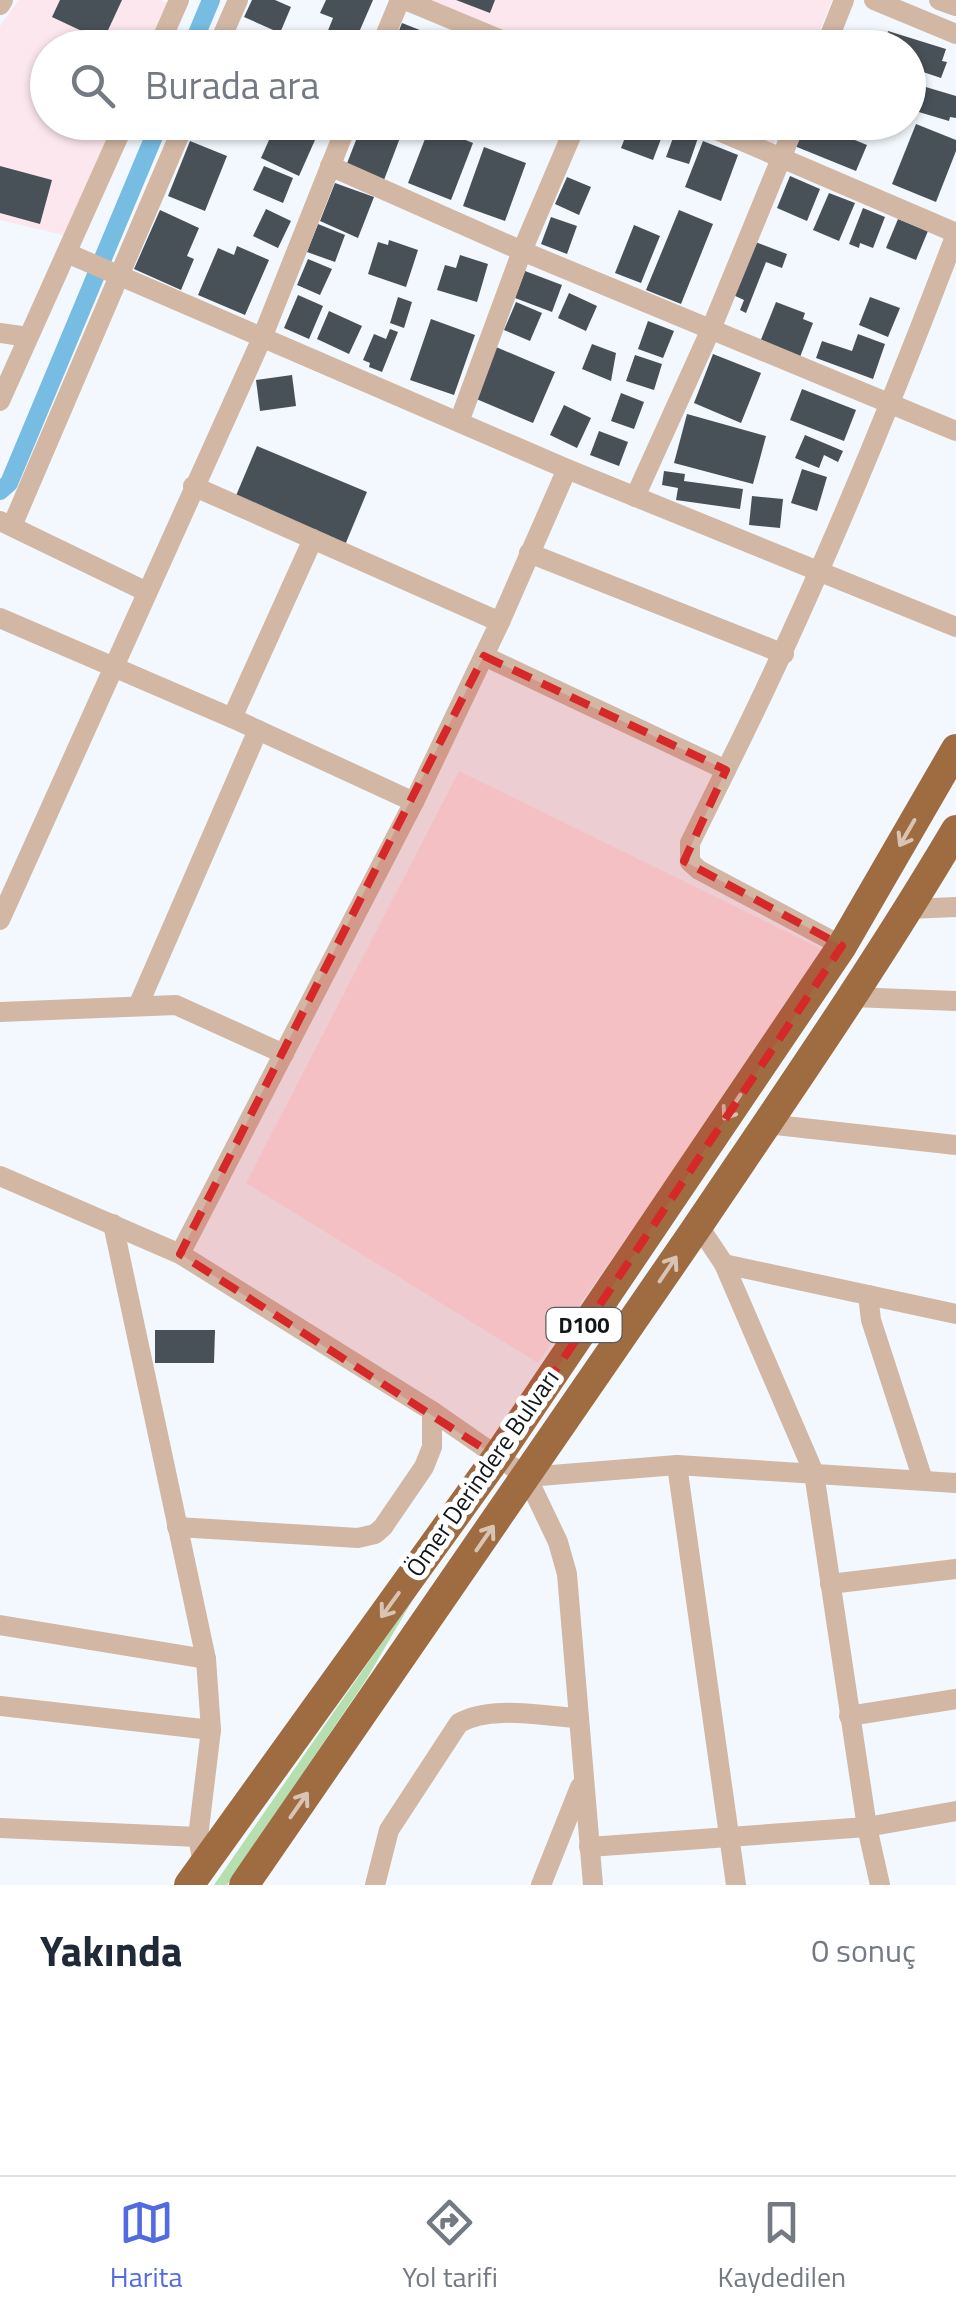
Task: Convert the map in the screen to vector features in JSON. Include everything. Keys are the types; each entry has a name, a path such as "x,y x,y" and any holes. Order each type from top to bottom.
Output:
{"highway":[{"name":"Ömer Derindere Bulvarı","path":"196,1862 497,1458 842,946 956,748"},
{"name":"Ömer Derindere Bulvarı","path":"244,1885 698,1225 910,908 956,830"}],"street":[{"path":"166,30 180,0"},
{"path":"226,30 238,0"},
{"path":"388,30 402,0 476,30"},
{"path":"833,30 844,0"},
{"path":"874,0 956,34"},
{"path":"939,0 956,6"},
{"path":"0,401 117,140"},
{"path":"147,592 6,523 177,140"},
{"path":"0,920 262,338 341,140"},
{"path":"459,422 522,252 569,140"},
{"path":"740,140 956,233 891,406 819,574 784,654 690,843 690,862 698,870 842,946"},
{"path":"635,497 789,140"},
{"path":"330,166 522,252 956,432"},
{"path":"67,254 567,470 956,627"},
{"path":"0,334 28,337"},
{"path":"180,1254 414,802 567,470"},
{"path":"193,486 500,622"},
{"path":"232,718 313,539"},
{"path":"529,553 784,654"},
{"path":"0,618 414,802"},
{"path":"484,656 726,770"},
{"path":"138,1006 258,730"},
{"path":"910,908 956,907"},
{"path":"851,997 956,1001"},
{"path":"0,1012 176,1005 284,1054"},
{"path":"766,1124 956,1144"},
{"path":"0,1176 180,1254 432,1411 527,1478 558,1542 568,1574 593,1885"},
{"path":"0,1828 196,1862 212,1730 206,1658 113,1224"},
{"path":"698,1225 724,1264 814,1472 849,1716 880,1885"},
{"path":"724,1264 956,1314"},
{"path":"868,1295 871,1320 923,1480"},
{"path":"177,1527 358,1538 375,1534 424,1467 433,1438 432,1411"},
{"path":"527,1478 676,1465 956,1483"},
{"path":"676,1465 736,1885"},
{"path":"830,1584 956,1569"},
{"path":"0,1625 206,1658"},
{"path":"849,1716 956,1698"},
{"path":"0,1706 212,1730"},
{"path":"375,1885 388,1830 459,1723 487,1714 577,1718"},
{"path":"541,1885 582,1780"},
{"path":"589,1847 867,1826 956,1810"}],"highlighted area":[{"path":"484,656 726,770 684,861 842,946 497,1457 180,1254"}],"shaded area":[{"path":"19,0 167,3 155,30 30,30 30,140 108,140 67,236 0,220 0,26"},
{"path":"416,0 832,0 820,30 490,30"},
{"path":"459,771 828,952 538,1363 246,1183"}],"green space":[{"path":"419,1589 366,1680 227,1885 214,1885"}],"building":[{"path":"60,0 122,0 108,30 80,30 52,17"},
{"path":"252,0 275,0 291,7 281,30 244,17"},
{"path":"326,0 373,0 360,30 328,30 333,18 320,13"},
{"path":"456,0 495,0 490,13"},
{"path":"402,23 420,30 399,30"},
{"path":"926,43 946,49 942,61 947,62 941,78 926,73"},
{"path":"926,87 956,96 956,118 950,117 949,121 926,114"},
{"path":"926,128 956,140 956,151 936,202 892,184 910,140 926,140"},
{"path":"269,140 315,140 299,176 261,158"},
{"path":"356,140 399,140 384,180 346,166"},
{"path":"425,140 473,143 451,200 408,183"},
{"path":"624,140 661,140 653,160 621,148"},
{"path":"672,140 697,140 689,164 666,157"},
{"path":"794,140 855,140 867,145 856,171 792,145"},
{"path":"190,141 227,156 205,211 168,196"},
{"path":"703,141 738,155 721,201 685,187"},
{"path":"484,147 526,163 505,221 463,206"},
{"path":"0,166 52,180 40,224 0,213"},
{"path":"264,166 293,178 283,203 253,190"},
{"path":"790,176 820,189 807,221 777,208"},
{"path":"567,177 591,187 579,215 555,204"},
{"path":"335,183 374,197 358,238 320,221"},
{"path":"829,193 855,203 839,241 813,230"},
{"path":"863,208 885,217 873,248 849,244"},
{"path":"266,209 291,221 278,248 253,236"},
{"path":"160,210 199,228 187,256 194,259 181,290 134,269"},
{"path":"679,210 713,224 681,304 646,290"},
{"path":"551,217 577,226 567,254 541,244"},
{"path":"898,219 928,231 916,260 886,248"},
{"path":"318,224 345,235 335,262 307,252"},
{"path":"634,225 660,236 641,283 615,273"},
{"path":"389,240 418,250 406,287 368,274 378,242 388,245"},
{"path":"750,240 787,254 782,268 766,262 746,313 740,310 744,300 733,295"},
{"path":"237,246 269,260 245,315 198,295 218,248 234,255"},
{"path":"460,255 488,264 477,302 437,290 445,265 456,268"},
{"path":"308,259 332,269 320,295 297,285"},
{"path":"525,271 562,285 552,312 515,298"},
{"path":"569,293 597,306 586,331 558,318"},
{"path":"298,295 323,306 309,339 284,328"},
{"path":"398,297 412,302 404,328 390,323"},
{"path":"870,297 900,308 888,337 859,325"},
{"path":"516,302 542,313 530,341 504,330"},
{"path":"776,302 805,313 803,319 813,323 800,357 760,342"},
{"path":"329,311 362,326 349,354 317,339"},
{"path":"431,319 475,335 454,395 410,380"},
{"path":"648,321 674,331 663,358 638,349"},
{"path":"390,329 398,332 382,372 363,360 374,334 386,339"},
{"path":"858,334 885,344 873,379 816,358 822,341 852,351"},
{"path":"592,344 616,353 611,381 582,369"},
{"path":"496,347 555,372 533,423 474,398"},
{"path":"713,354 761,373 741,423 694,403"},
{"path":"635,355 662,364 654,390 626,381"},
{"path":"292,375 296,406 260,411 256,380"},
{"path":"802,389 856,410 844,441 790,420"},
{"path":"621,393 644,402 634,429 611,421"},
{"path":"564,405 591,418 577,448 550,435"},
{"path":"687,414 766,436 753,484 674,463"},
{"path":"599,431 628,442 619,466 590,455"},
{"path":"805,435 843,451 838,462 824,455 819,468 795,458"},
{"path":"257,446 367,492 345,545 235,498"},
{"path":"802,469 827,477 817,511 791,503"},
{"path":"664,471 685,474 684,481 743,489 740,509 676,500 678,488 662,485"},
{"path":"752,496 783,499 780,528 749,525"},
{"path":"155,1330 215,1330 214,1363 155,1363"}],"waterway":[{"path":"198,30 211,0"},
{"path":"0,491 9,483 152,140"}]}
